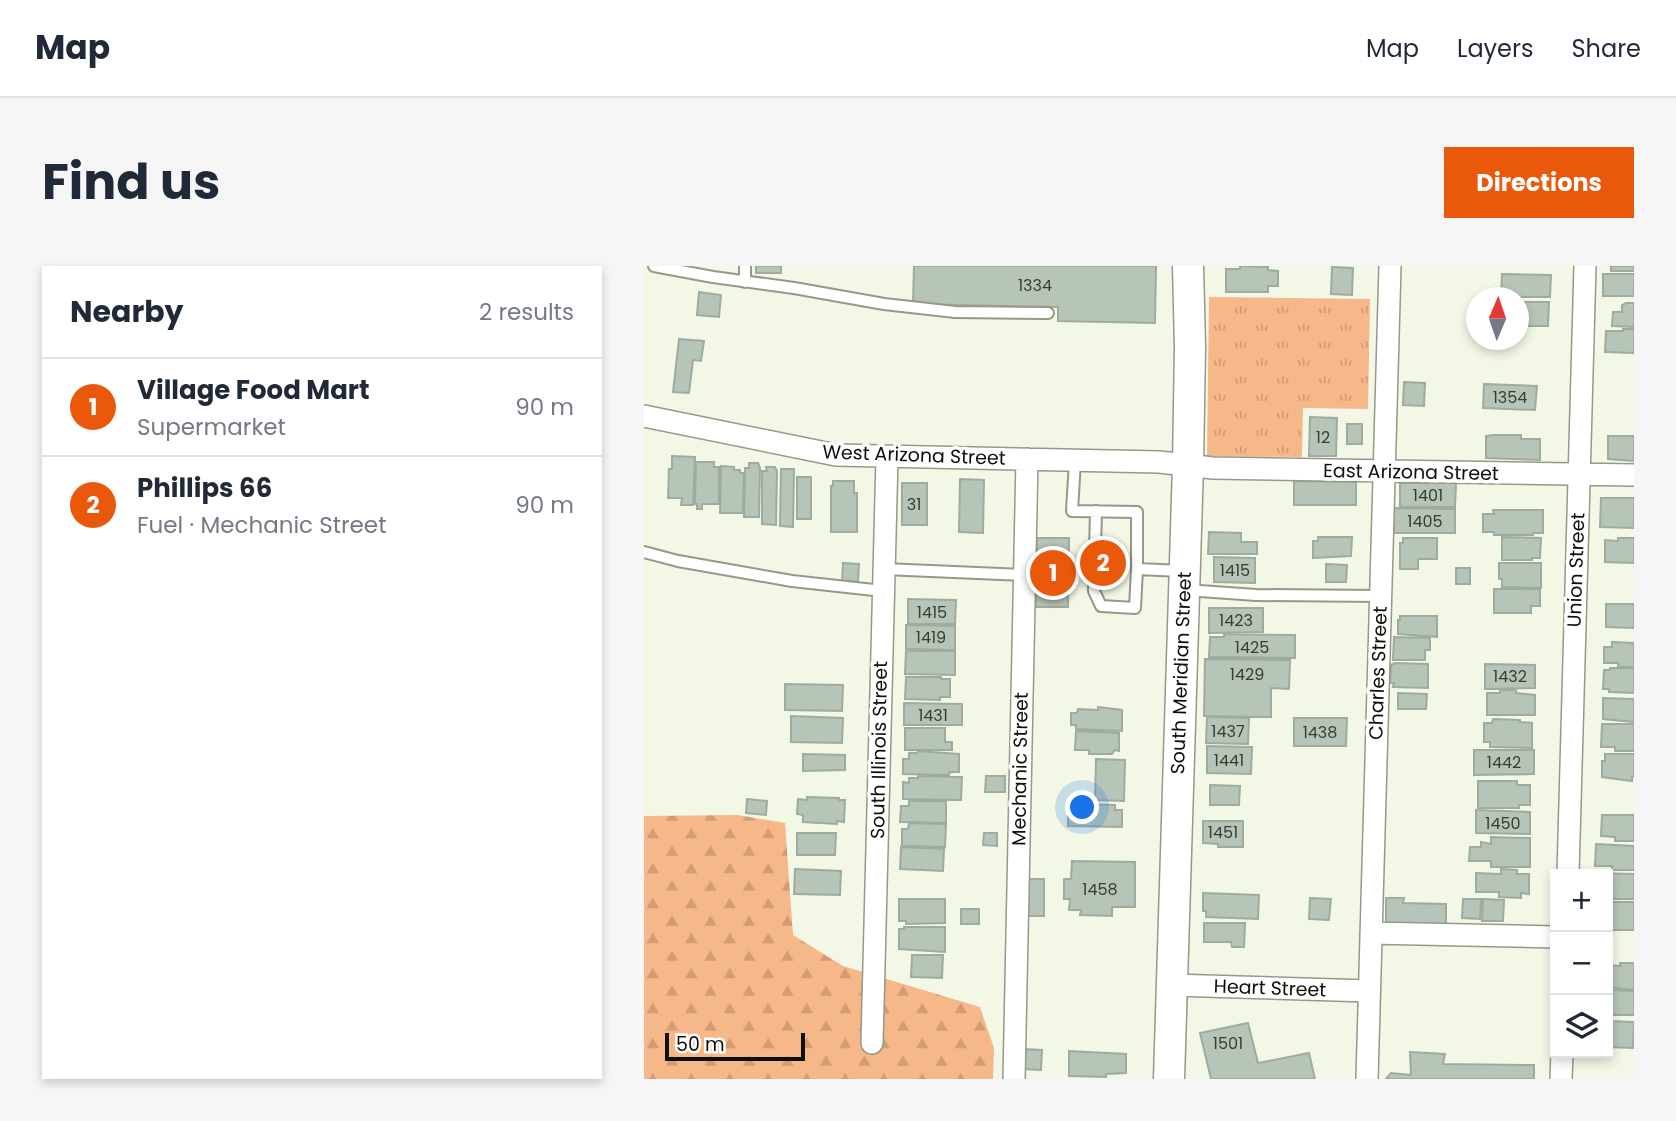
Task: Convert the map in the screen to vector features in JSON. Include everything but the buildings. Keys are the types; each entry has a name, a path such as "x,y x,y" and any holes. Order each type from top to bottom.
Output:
{"main road":[{"name":"South Meridian Street","path":"1169,1079 1188,465 1188,266"}],"street":[{"name":"Charles Street","path":"1367,1079 1390,266"},
{"name":"Union Street","path":"1567,869 1585,266"},
{"name":"West Arizona Street","path":"644,416 823,453 1188,465"},
{"name":"South Illinois Street","path":"872,1043 887,457"},
{"name":"Mechanic Street","path":"1014,1079 1027,460"},
{"name":"East Arizona Street","path":"1188,465 1634,475"},
{"path":"1371,933 1550,937"},
{"name":"Heart Street","path":"1172,985 1369,990"},
{"path":"1561,1079 1562,1058"}],"lane":[{"path":"654,266 884,304 955,312 1048,313"},
{"path":"745,266 745,282"},
{"path":"1075,461 1072,511 1096,511 1137,512 1135,608 1101,606 1094,591 1096,511"},
{"path":"644,552 678,561 792,580 883,591"},
{"path":"884,569 1024,575"},
{"path":"1137,569 1256,595 1381,596"}],"green space":[{"path":"1209,297 1370,299 1368,409 1303,408 1302,457 1207,456"},
{"path":"738,815 785,823 793,935 843,966 980,1007 994,1048 993,1079 644,1079 644,816"}],"place":[{"name":"Phillips 66","path":"1103,563"},
{"name":"Village Food Mart","path":"1053,573"}]}
